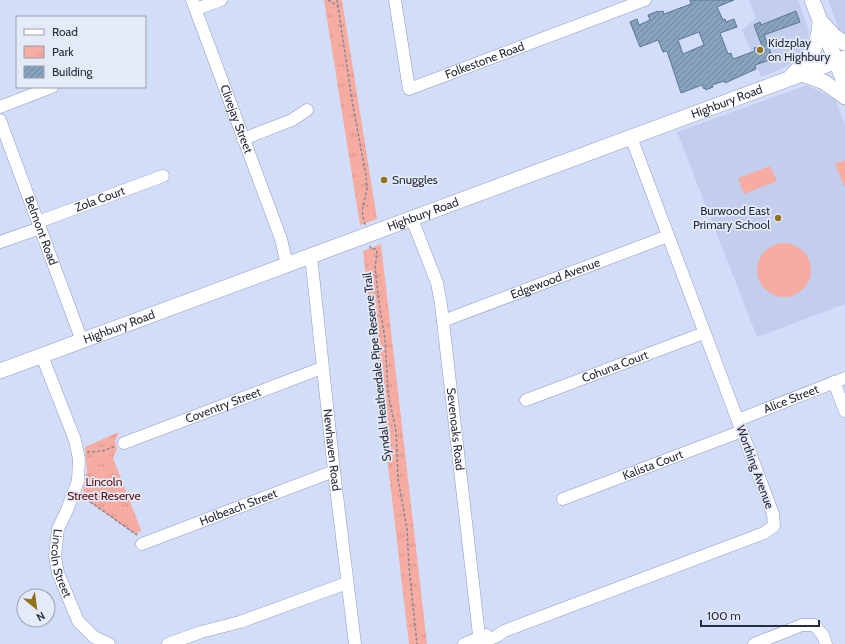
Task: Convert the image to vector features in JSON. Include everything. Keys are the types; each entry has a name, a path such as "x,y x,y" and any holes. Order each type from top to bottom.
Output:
{"main road":[{"path":"812,0 818,18 840,60 845,84"},
{"path":"818,18 835,37 845,43"},
{"path":"818,18 819,33 813,53 796,76 824,82 845,97"},
{"name":"Highbury Road","path":"0,371 840,60"}],"street":[{"path":"194,5 221,0"},
{"name":"Folkestone Road","path":"395,0 409,89 645,0"},
{"name":"Clivejay Street","path":"194,5 290,264"},
{"path":"0,107 49,88"},
{"path":"243,139 292,120 307,110"},
{"name":"Belmont Road","path":"0,120 82,341"},
{"name":"Worthing Avenue","path":"464,644 479,642 504,631 764,533 774,526 773,514 631,137"},
{"name":"Zola Court","path":"0,242 163,176"},
{"name":"Sevenoaks Road","path":"412,219 437,284 441,304 479,642"},
{"name":"Edgewood Avenue","path":"443,321 668,236"},
{"name":"Newhaven Road","path":"311,256 322,368 355,644"},
{"name":"Cohuna Court","path":"526,400 704,333"},
{"name":"Lincoln Street","path":"42,356 74,440 79,459 78,481 58,529 55,556 58,573 78,621 94,637 109,644"},
{"name":"Coventry Street","path":"120,444 322,368"},
{"path":"839,380 845,411"},
{"name":"Alice Street","path":"740,425 839,380"},
{"name":"Kalista Court","path":"563,499 740,425"},
{"name":"Holbeach Street","path":"140,540 334,472"},
{"path":"168,644 201,632 240,622 347,582"},
{"path":"754,644 802,625 814,625 823,635 826,644"}],"path":[{"path":"328,0 338,6"},
{"name":"Syndal Heatherdale Pipe Reserve Trail","path":"337,0 352,100 366,176 367,188 362,211 371,249 376,249 377,252 375,268 385,339 387,382 396,432 398,479 407,529 409,567 418,644"},
{"path":"85,452 103,451 120,444"},
{"path":"80,495 140,540"}],"shaded area":[{"path":"749,0 798,0 809,31 807,45 801,55 792,63 761,77 742,30 756,18"},
{"path":"828,0 845,0 845,36 840,32"},
{"name":"Burwood East Primary School","path":"807,85 835,99 845,125 845,304 757,337 677,132"}],"green space":[{"path":"324,0 342,0 377,219 360,225"},
{"path":"845,160 845,188 835,164"},
{"path":"770,166 777,181 744,194 738,178"},
{"path":"784,243 794,245 803,251 809,260 811,270 809,280 803,289 794,295 784,297 774,295 765,289 759,280 757,270 759,260 765,251 774,245"},
{"path":"381,244 427,644 409,644 363,251"},
{"name":"Lincoln Street Reserve","path":"119,432 115,441 117,449 113,458 141,530 136,535 82,497 87,471 85,447"}],"building":[{"path":"690,0 734,0 717,7 723,20 725,19 726,22 734,19 737,27 720,33 728,54 731,53 733,59 755,51 754,48 762,46 754,25 760,22 761,25 796,11 800,22 764,35 773,59 755,65 756,69 725,83 724,81 712,85 713,87 706,90 702,85 681,93 667,51 663,52 658,40 640,47 630,22 637,19 639,25 650,20 648,15 658,11 663,11 664,14 691,4","holes":["699,32 704,45 683,54 678,40"]}],"place":[{"name":"Kidzplay on Highbury","path":"760,50"},
{"name":"Snuggles","path":"384,180"},
{"name":"Burwood East Primary School","path":"778,218"}]}
